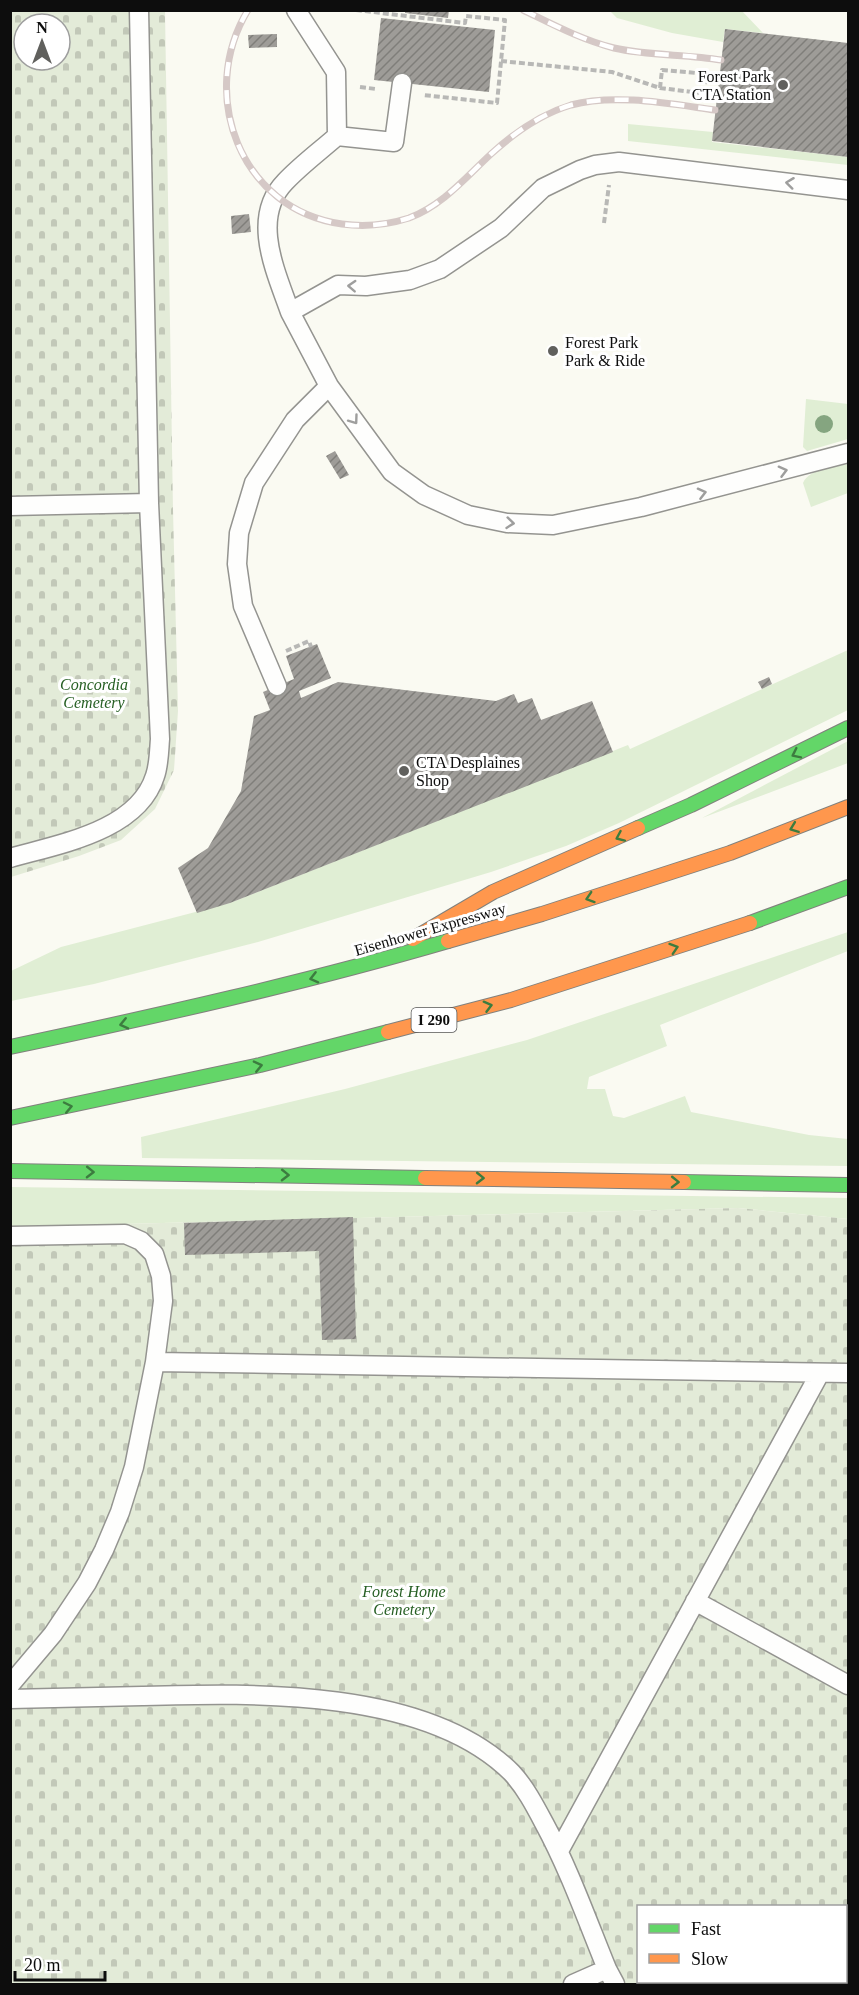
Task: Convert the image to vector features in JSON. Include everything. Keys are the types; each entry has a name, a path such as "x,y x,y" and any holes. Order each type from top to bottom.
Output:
{"highway":[{"path":"370,964 493,892 691,805 849,728"},
{"name":"Eisenhower Expressway","path":"10,1047 184,1010 370,964 542,914 730,853 849,807"},
{"name":"I 290","path":"10,1118 260,1065 511,1000 738,927 849,887"},
{"path":"10,1171 849,1185"}],"lane":[{"path":"10,858 81,838 118,822 143,799 155,776 160,739 149,503 139,10"},
{"path":"296,10 336,72 337,136"},
{"path":"402,88 394,142 337,136 284,182 275,195 268,213 269,252 290,312 329,386 392,472 424,495 468,515 507,523 553,525 641,507 849,453"},
{"path":"290,312 338,285 366,286 410,280 440,269 501,228 543,188 595,165 619,162 849,190"},
{"path":"277,686 243,606 237,564 239,533 254,483 294,420 329,386"},
{"path":"10,506 149,503"},
{"path":"10,1236 125,1234 141,1241 154,1254 163,1301 155,1362 134,1467 120,1512 87,1583 53,1634 10,1685"},
{"path":"155,1362 849,1373"},
{"path":"559,1851 820,1373"},
{"path":"695,1601 849,1685"},
{"path":"10,1699 243,1693 358,1705 405,1716 450,1732 488,1754 512,1774 532,1800 559,1851 611,1977 573,1984"}],"path":[{"path":"335,85 402,88 496,103 505,20 466,16 465,23 356,10"},
{"path":"501,61 612,72 660,88 717,95"},
{"path":"660,88 662,70 719,75"},
{"path":"704,93 706,74"},
{"path":"282,652 309,641 311,647"}],"green space":[{"name":"Concordia Cemetery","path":"10,11 165,11 178,711 174,770 155,809 121,840 11,877"},
{"path":"610,11 742,11 763,33 725,29 723,42 672,33 617,18"},
{"path":"628,124 713,132 712,142 848,157 848,165 628,141"},
{"path":"806,399 848,404 848,439 807,451 803,447"},
{"path":"848,464 848,493 811,507 803,483 806,478 822,469"},
{"path":"848,650 848,710 619,823 566,846 491,872 258,942 94,984 11,1001 11,971 61,947 230,903 628,745 630,749"},
{"path":"848,741 848,763 702,818"},
{"path":"848,932 848,951 660,1025 667,1046 589,1077 587,1089 605,1089 613,1116 624,1118 685,1096 691,1112 809,1135 848,1139 848,1166 142,1158 141,1137 345,1089 527,1040"},
{"path":"10,1187 848,1198 848,1219 738,1208 11,1227"},
{"name":"Forest Home Cemetery","path":"738,1208 848,1219 848,1984 11,1984 10,1227"}],"building":[{"path":"405,10 449,10 448,18 405,13"},
{"path":"381,18 495,30 489,92 374,80"},
{"name":"Forest Park CTA Station","path":"725,29 848,43 848,157 712,141"},
{"path":"277,34 277,47 249,48 248,35"},
{"path":"249,214 251,232 232,234 231,216"},
{"path":"335,451 349,475 340,479 326,456"},
{"name":"CTA Desplaines Shop","path":"317,644 331,678 299,691 301,698 338,682 496,701 514,694 518,703 532,698 541,720 592,701 613,752 230,903 197,913 178,868 208,848 241,791 254,716 270,710 263,692 294,679 286,656"},
{"path":"769,677 772,684 762,689 758,682"},
{"path":"353,1217 356,1339 322,1340 319,1251 185,1255 184,1223"}],"railway":[{"path":"248,10 233,43 227,77 228,111 238,143 254,172 277,196 307,214 342,224 384,224 421,213 453,190 509,139 549,113 571,105 624,100 715,110"},
{"path":"523,10 602,45 641,52 721,60"}],"traffic: fast":[{"path":"638,828 691,805 848,728"},
{"path":"750,923 848,887"},
{"path":"10,1047 230,998 448,941"},
{"path":"10,1118 260,1065 388,1032"},
{"path":"10,1171 425,1178"},
{"path":"684,1182 848,1185"}],"traffic: slow":[{"path":"448,941 542,914 730,853 848,807"},
{"path":"413,939 493,892 638,828"},
{"path":"388,1032 511,1000 750,923"},
{"path":"425,1178 684,1182"}],"place":[{"name":"Forest Park CTA Station","path":"783,85"},
{"name":"Forest Park Park & Ride","path":"553,351"},
{"name":"CTA Desplaines Shop","path":"404,771"}]}
